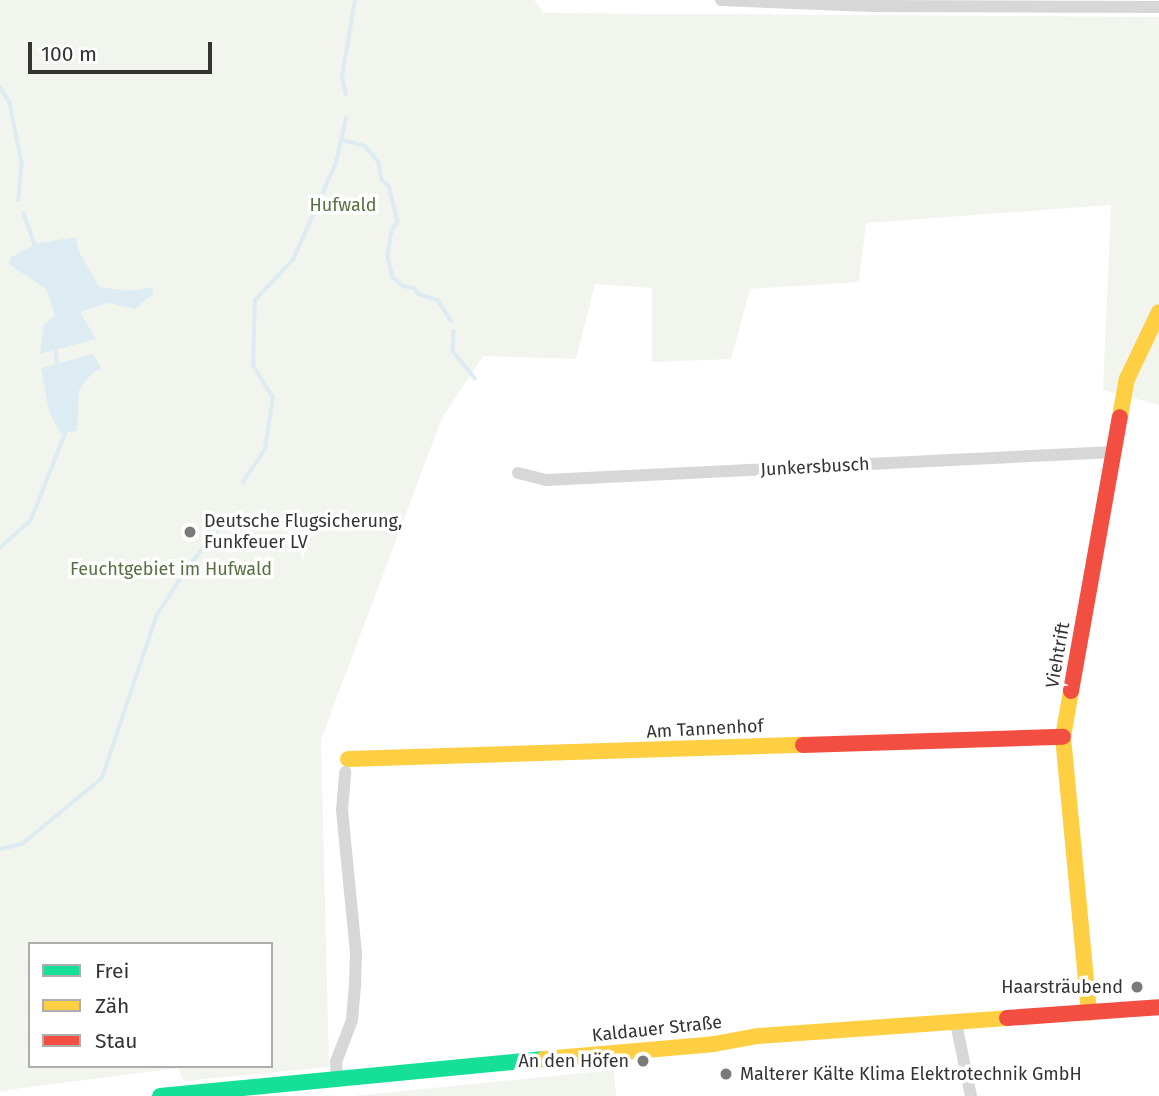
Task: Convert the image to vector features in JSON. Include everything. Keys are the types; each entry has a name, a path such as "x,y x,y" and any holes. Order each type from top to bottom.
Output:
{"street":[{"path":"721,0 871,6 1104,3 1159,7"},
{"name":"Viehtrift","path":"1088,1013 1063,737 1127,379 1159,312"},
{"name":"Junkersbusch","path":"518,473 546,480 1113,452"},
{"name":"Am Tannenhof","path":"337,1077 337,1062 352,1020 356,953 342,810 347,766 1063,737"},
{"name":"Kaldauer Straße","path":"160,1096 337,1077 714,1044 772,1035 1159,1007"},
{"path":"956,1023 971,1096"}],"green space":[{"name":"Hufwald","path":"0,0 534,0 544,13 1159,17 1159,405 1103,390 1111,205 866,223 859,282 750,289 731,359 652,362 652,288 595,284 576,359 483,356 442,418 321,739 329,1067 184,1081 178,1068 0,1091"},
{"path":"614,1070 616,1096 353,1096"}],"shaded area":[{"path":"76,237 79,252 99,287 129,291 153,287 153,294 135,309 108,303 80,312 96,339 40,354 44,325 55,315 46,289 9,264 10,258 35,244"},
{"path":"93,354 102,369 93,372 79,390 77,431 60,433 49,411 41,368"}],"waterway":[{"path":"346,95 342,77 355,0"},
{"path":"0,87 10,103 22,163 19,200"},
{"path":"243,482 265,449 273,398 253,366 255,300 293,260 336,163 346,118"},
{"path":"343,140 365,146 379,162 382,180 389,186 398,222 392,230 388,256 393,277 403,286 414,288 419,294 438,300 451,321"},
{"path":"24,213 36,247"},
{"path":"454,331 453,351 475,378"},
{"path":"55,345 58,365"},
{"path":"0,548 31,520 66,431"},
{"path":"0,849 22,844 102,778 157,615 187,568 219,529 223,518"}],"traffic: fast":[{"path":"160,1096 544,1059"}],"traffic: slow":[{"path":"1120,417 1127,379 1159,312"},
{"path":"1071,691 1063,737 1089,1013"},
{"path":"348,759 803,745"},
{"path":"544,1059 714,1044 758,1036 1007,1018"}],"traffic: jam":[{"path":"1071,691 1120,417"},
{"path":"803,745 1063,737"},
{"path":"1007,1018 1159,1007"}],"place":[{"name":"Deutsche Flugsicherung, Funkfeuer LV","path":"190,532"},
{"name":"Haarsträubend","path":"1137,987"},
{"name":"An den Höfen","path":"643,1061"},
{"name":"Malterer Kälte Klima Elektrotechnik GmbH","path":"726,1074"}],"park label":[{"name":"Feuchtgebiet im Hufwald","path":"171,569"}]}
